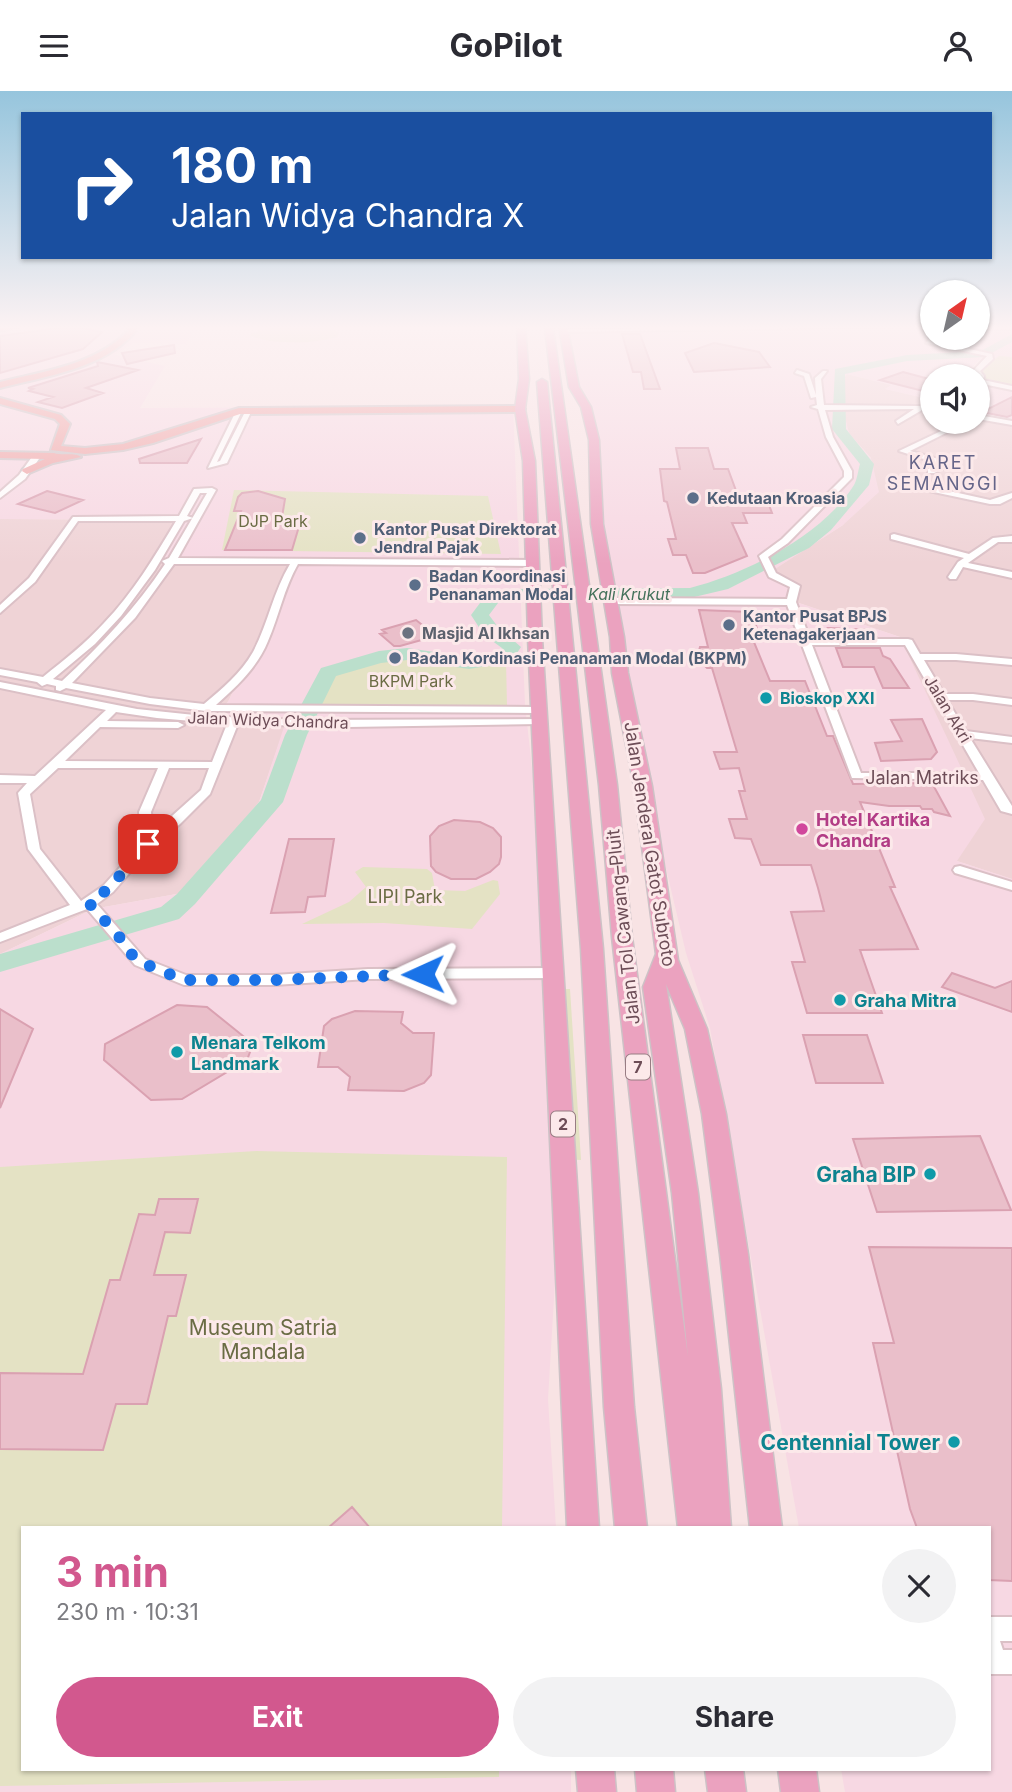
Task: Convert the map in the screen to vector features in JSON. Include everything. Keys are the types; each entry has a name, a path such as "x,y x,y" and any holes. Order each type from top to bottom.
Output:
{"highway":[{"name":"2","path":"521,405 529,461 539,716 583,1526"},
{"path":"533,405 538,434 548,450"},
{"name":"Jalan Tol Cawang–Pluit","path":"544,405 548,450 571,594 608,785 622,937 694,1526"},
{"name":"Jalan Tol Cawang–Pluit","path":"559,405 571,495 571,594 620,1407 631,1526"},
{"name":"Jalan Jenderal Gatot Subroto","path":"585,405 594,440 594,495 620,673 643,786 668,969 696,1029 715,1114 766,1526"},
{"path":"571,495 577,443"},
{"path":"666,954 655,979 654,996 685,1193 706,1389 715,1526"},
{"path":"595,1771 597,1792"},
{"path":"654,1771 656,1792"},
{"path":"724,1771 727,1792"},
{"path":"797,1771 800,1792"}],"main road":[{"path":"1,405 52,424 54,431 36,451"},
{"path":"2,405 55,416 65,423 55,448 72,451 102,450 149,442 243,414 520,412"},
{"path":"0,455 21,463 27,471 51,460 137,450 243,414"},
{"path":"44,422 55,421 62,432"},
{"path":"192,432 219,428 228,432"},
{"path":"0,455 36,451 83,456"}],"street":[{"path":"818,408 856,409 891,405"},
{"path":"898,405 920,408"},
{"path":"818,408 825,443"},
{"path":"806,642 791,602 795,586 772,575 763,556 785,541 848,478 848,471 827,434 818,408"},
{"path":"898,422 920,409"},
{"path":"243,414 223,463 211,466 228,432 243,414"},
{"path":"990,419 1012,423"},
{"path":"931,471 946,464 902,450 938,434"},
{"path":"0,496 27,471 36,451"},
{"path":"913,485 990,502 997,502 1012,495"},
{"path":"33,690 119,613 197,491 211,489 213,491 173,561 137,613 108,645 54,694"},
{"path":"0,610 32,580 73,520 113,514 197,518"},
{"path":"894,537 970,557"},
{"path":"953,577 961,564 996,540 1012,539"},
{"path":"155,560 533,563"},
{"path":"206,708 233,685 257,654 296,561"},
{"path":"961,564 1012,575"},
{"path":"610,596 791,602"},
{"name":"Jalan Akri","path":"806,642 908,642 1005,808 1012,810"},
{"name":"Jalan Matriks","path":"806,642 856,776 990,781"},
{"path":"917,657 1012,662"},
{"name":"Jalan Widya Chandra","path":"0,672 150,701 288,716 321,723 446,716"},
{"name":"Jalan Widya Chandra","path":"0,685 152,714 221,720 334,711 446,716 539,716"},
{"path":"941,697 973,697 1012,702"},
{"path":"24,793 115,707"},
{"path":"97,724 171,725 221,720"},
{"path":"0,938 83,905 116,881 148,844 206,791 234,720"},
{"path":"963,734 1012,740"},
{"path":"54,764 214,765"},
{"path":"148,844 145,812 165,765"},
{"path":"0,779 38,780"},
{"path":"0,786 24,793"},
{"path":"24,793 34,849 83,905 108,923 128,951 140,962 184,980 274,980 368,974 555,973"},
{"path":"960,870 1012,886"},
{"path":"991,1629 1012,1629"}],"shaded area":[{"path":"0,405 142,405 140,408 513,406 525,705 555,973 564,1130 548,1399 556,1526 21,1526 21,1771 571,1771 571,1792 0,1792 0,954 93,909 182,893 259,802 284,727 213,724 229,700 293,563 159,562 181,520 0,519"},
{"path":"581,405 842,405 849,433 871,458 879,492 843,525 772,571 799,587 796,602 900,637 985,819 957,861 1012,879 1012,1792 845,1792 841,1771 991,1771 991,1526 799,1526 710,1028 686,953 620,673 594,440"},
{"path":"842,405 920,405 920,434 990,434 990,417 1012,422 1012,879 957,861 900,637 796,602 771,571 843,525 871,458 849,434"},
{"path":"990,405 1012,405 1012,422 990,417"},
{"path":"0,519 182,520 293,562 229,700 214,723 285,726 259,802 182,893 93,909 0,954"}],"green space":[{"name":"DJP Park","path":"234,490 488,496 501,554 222,550"},
{"name":"BKPM Park","path":"407,656 469,666 506,660 507,706 316,707 332,673 381,659"},
{"name":"LIPI Park","path":"363,867 427,869 432,873 435,890 465,891 493,880 498,881 500,894 472,929 384,923 302,924 349,902 366,887 355,872"},
{"path":"556,989 570,989 581,1160 562,1159"},
{"name":"Museum Satria Mandala","path":"256,1151 507,1157 502,1526 21,1526 21,1771 499,1771 499,1777 0,1786 0,1167"}],"building":[{"path":"1012,405 1012,415 1007,417 990,414 990,408"},
{"path":"201,439 187,463 140,463 139,459"},
{"path":"676,448 708,448 714,469 728,469 738,496 766,497 772,513 743,513 747,523 732,523 747,556 705,573 693,573 686,555 673,555 668,539 676,539 667,502 664,501 660,469 680,469"},
{"path":"47,491 83,500 55,513 18,504"},
{"path":"258,491 285,499 281,523 300,523 292,550 225,550 241,511 234,511 238,497 242,493"},
{"name":"Hotel Kartika Chandra","path":"699,610 752,612 758,632 751,635 770,681 805,681 827,736 833,736 853,784 932,783 950,816 932,809 922,809 920,806 860,802 895,887 890,887 918,949 860,950 882,1013 807,1013 792,962 805,962 791,912 824,911 818,888 811,865 761,865 751,839 735,838 729,819 747,819 739,791 745,791 739,768 720,769 714,752 737,752 712,668 707,668 697,658 700,647 708,647"},
{"name":"Masjid Al Ikhsan","path":"416,620 436,636 394,646 380,634 386,633 382,630"},
{"path":"828,628 873,630 876,636 832,636"},
{"path":"836,648 880,648 883,656 890,659 909,688 883,688 874,667 843,667"},
{"path":"922,719 937,752 931,759 881,761 875,743 902,741 891,720"},
{"path":"454,820 480,822 493,828 501,837 499,864 490,872 476,879 451,879 436,872 431,866 430,836 439,826"},
{"path":"289,839 334,839 325,896 308,897 305,912 271,913"},
{"path":"952,973 995,988 1012,981 1012,1012 942,987"},
{"name":"Menara Telkom Landmark","path":"177,1005 207,1007 253,1044 247,1060 182,1099 151,1100 104,1060 105,1044"},
{"path":"0,1009 33,1029 0,1108"},
{"path":"355,1011 403,1012 401,1023 413,1033 434,1033 431,1075 424,1083 404,1091 348,1090 350,1077 338,1067 318,1067 324,1026 332,1019"},
{"path":"803,1035 867,1035 883,1083 816,1083"},
{"name":"Graha BIP","path":"980,1136 1011,1210 877,1212 853,1139"},
{"name":"Museum Satria Mandala","path":"159,1199 198,1199 190,1233 165,1232 154,1275 186,1275 176,1316 168,1316 147,1404 116,1404 103,1450 0,1449 0,1373 83,1374 110,1280 120,1280 139,1214 155,1215"},
{"name":"Centennial Tower","path":"869,1247 1012,1248 1012,1581 991,1580 991,1526 916,1526 910,1509 873,1343 894,1343"},
{"path":"352,1507 368,1526 330,1526"}],"waterway":[{"name":"Kali Krukut","path":"0,963 170,913 186,899 272,802 296,735 328,672 379,657 407,654 469,663 504,658 512,647 491,631 480,615 492,599 509,594 690,593 722,585 803,545 825,527 862,485 867,464 839,429 839,405"}],"place":[{"name":"Kedutaan Kroasia","path":"693,498"},
{"name":"Kantor Pusat Direktorat Jendral Pajak","path":"360,538"},
{"name":"Badan Koordinasi Penanaman Modal","path":"415,585"},
{"name":"Kantor Pusat BPJS Ketenagakerjaan","path":"729,625"},
{"name":"Masjid Al Ikhsan","path":"408,633"},
{"name":"Badan Kordinasi Penanaman Modal (BKPM)","path":"395,658"},
{"name":"Bioskop XXI","path":"766,698"},
{"name":"Hotel Kartika Chandra","path":"802,829"},
{"name":"Graha Mitra","path":"840,1000"},
{"name":"Menara Telkom Landmark","path":"177,1052"},
{"name":"Graha BIP","path":"930,1174"},
{"name":"Centennial Tower","path":"954,1442"}],"district":[{"name":"KARET SEMANGGI","path":"943,472"}],"route":[{"path":"148,844 108,889 89,903 140,962 184,980 274,980 368,974 423,974"}]}
